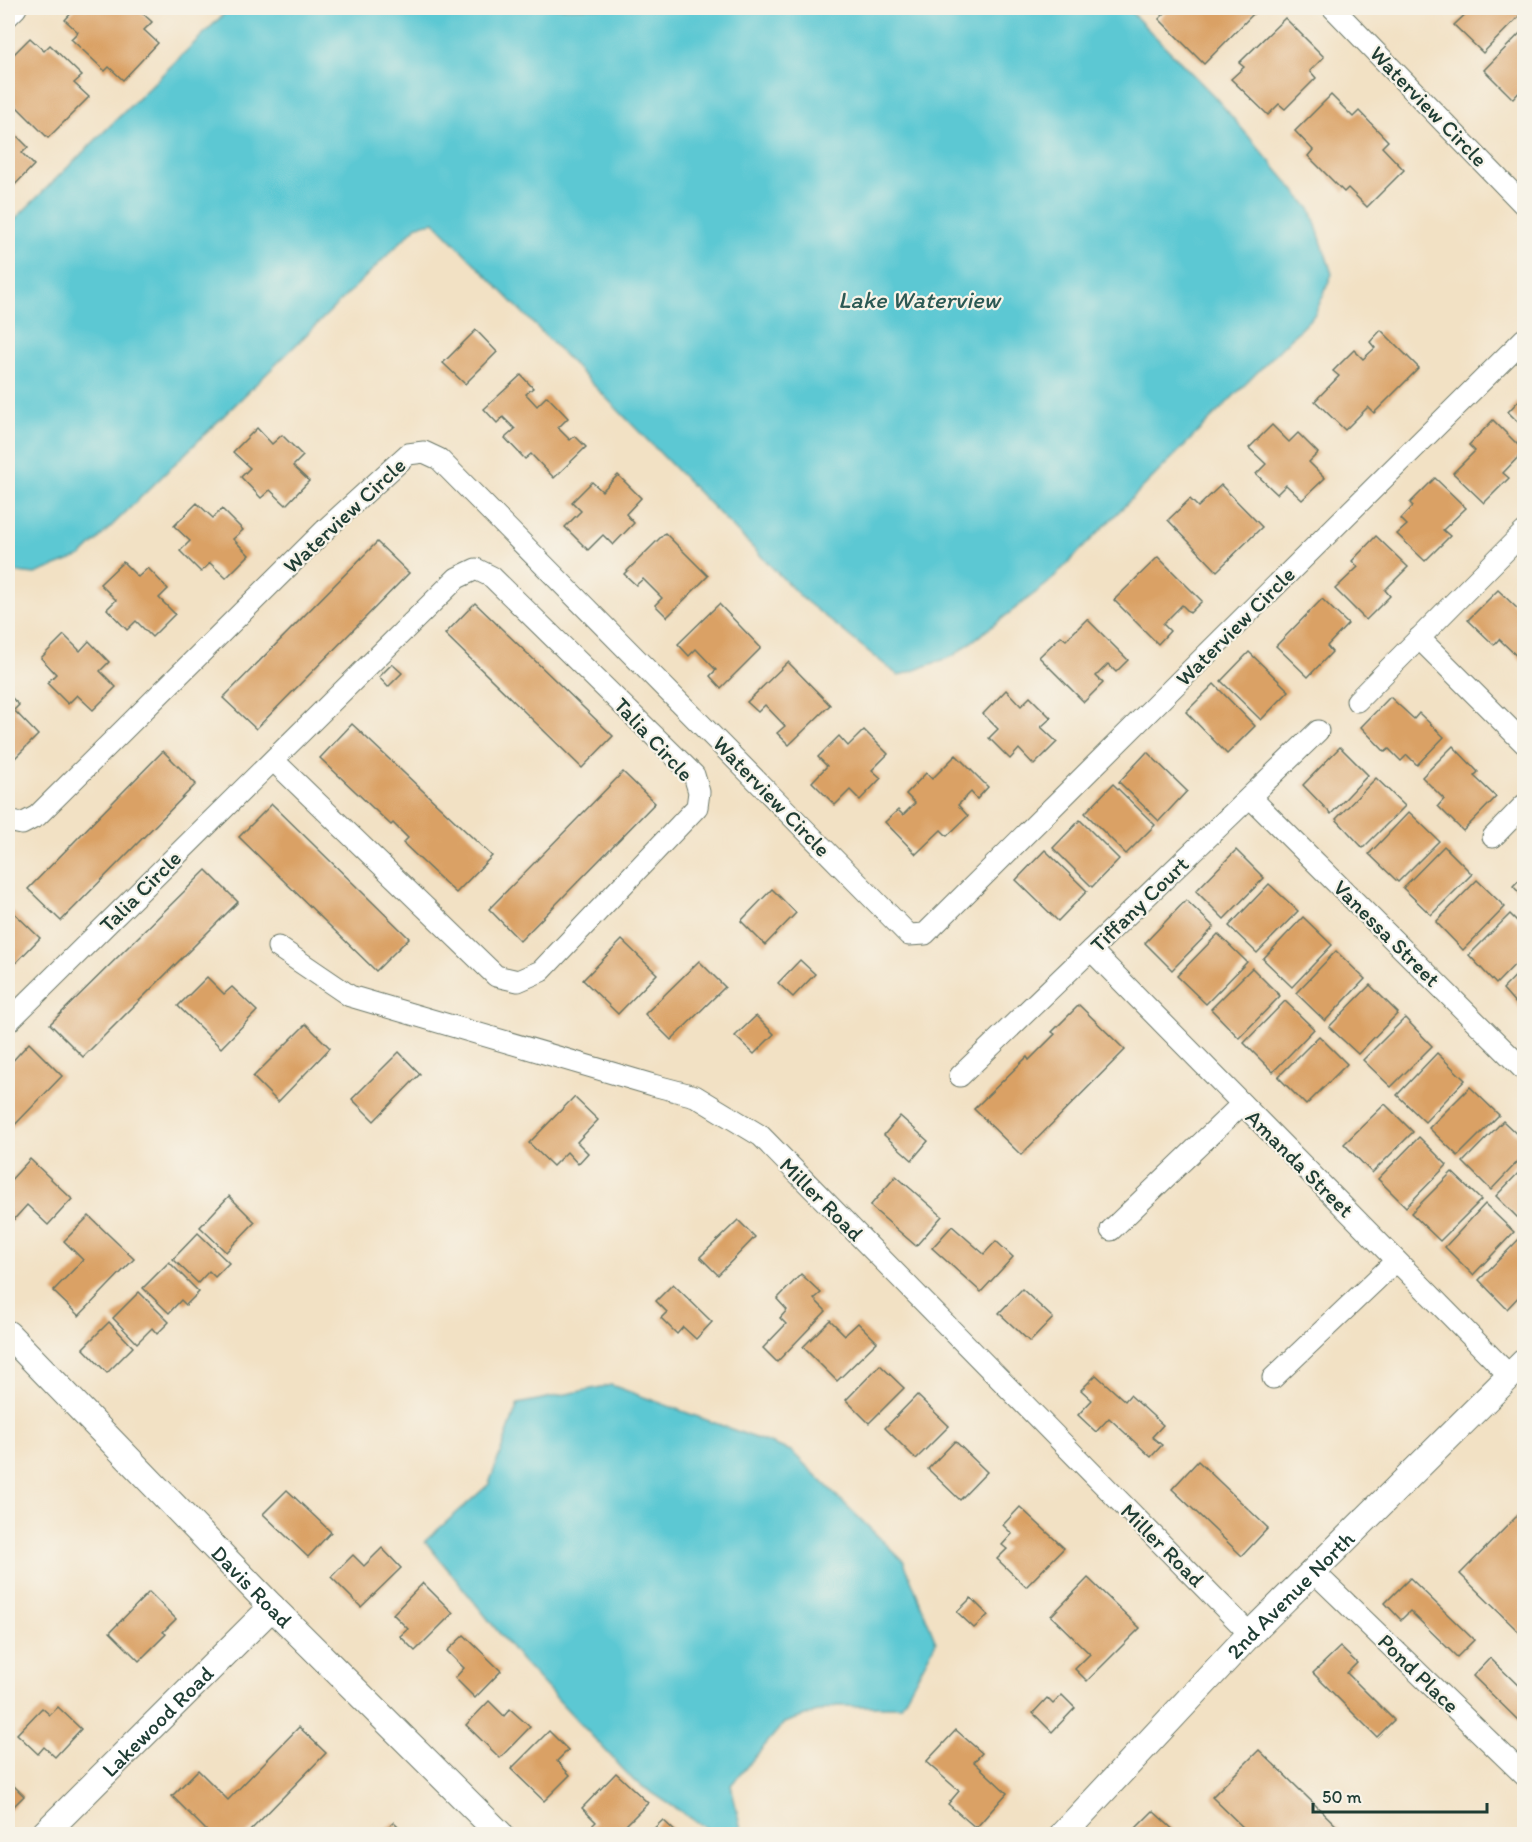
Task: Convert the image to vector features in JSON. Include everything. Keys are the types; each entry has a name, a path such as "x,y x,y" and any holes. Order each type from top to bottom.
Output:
{"street":[{"path":"8,16 16,8"},
{"name":"Waterview Circle","path":"1333,8 1524,205"},
{"name":"Waterview Circle","path":"8,821 22,824 37,816 328,526 408,454 424,452 439,459 909,935 925,934 1524,339"},
{"path":"1357,701 1524,532"},
{"name":"Talia Circle","path":"8,1022 457,578 476,569 492,576 694,775 699,792 698,807 541,971 518,981 496,976 273,760"},
{"path":"1419,638 1524,743"},
{"name":"Tiffany Court","path":"960,1076 1318,731"},
{"name":"Vanessa Street","path":"1250,796 1524,1070"},
{"path":"1493,837 1524,806"},
{"name":"Miller Road","path":"278,947 350,996 653,1086 695,1096 760,1137 1250,1634"},
{"name":"Amanda Street","path":"1091,950 1396,1261 1517,1369"},
{"path":"1110,1230 1242,1104"},
{"path":"1273,1378 1396,1261"},
{"name":"Davis Road","path":"8,1334 272,1607 500,1834"},
{"name":"2nd Avenue North","path":"1063,1834 1250,1634 1517,1369"},
{"name":"Pond Place","path":"1314,1572 1524,1775"},
{"name":"Lakewood Road","path":"44,1834 272,1607"}],"water":[{"name":"Lake Waterview","path":"230,8 1127,8 1216,98 1311,210 1332,274 1315,314 1047,584 953,656 899,676 802,598 434,222 418,225 81,556 35,574 8,571 8,226"},
{"path":"611,1385 791,1451 904,1562 936,1642 901,1706 836,1706 784,1723 731,1785 742,1834 715,1834 634,1781 521,1660 425,1541 489,1484 518,1404"}],"building":[{"path":"76,8 137,8 152,22 144,30 158,43 123,80 109,67 105,71 71,39 78,32 65,20"},
{"path":"1170,8 1259,8 1204,64 1159,19"},
{"path":"1472,8 1524,8 1524,11 1483,53 1454,25"},
{"path":"1285,18 1324,57 1310,71 1316,78 1285,109 1279,104 1268,115 1231,79 1244,67 1239,63"},
{"path":"1524,29 1524,87 1513,99 1484,70"},
{"path":"30,38 44,51 50,45 82,76 74,83 89,97 48,138 8,98 8,60"},
{"path":"1331,95 1353,117 1359,111 1388,141 1382,147 1404,170 1367,207 1348,188 1344,192 1308,156 1313,150 1295,131"},
{"path":"8,127 28,147 22,153 34,165 8,192"},
{"path":"476,330 497,352 465,384 443,363"},
{"path":"1381,330 1419,368 1374,413 1368,407 1345,430 1315,401 1339,376 1333,371 1354,350 1363,359 1375,348 1370,342"},
{"path":"521,375 533,388 526,394 537,406 547,396 568,418 558,428 570,440 575,436 586,447 554,478 531,454 525,459 505,438 515,429 503,417 497,423 484,409"},
{"path":"1524,395 1524,428 1508,412"},
{"path":"1493,420 1524,451 1503,473 1509,478 1484,503 1453,473 1475,451 1469,445"},
{"path":"1272,425 1289,442 1298,433 1318,453 1309,462 1325,478 1302,500 1286,485 1277,494 1256,474 1266,464 1249,448"},
{"path":"257,428 272,444 282,435 303,456 293,466 309,481 286,505 270,490 261,498 241,477 250,468 233,452"},
{"path":"618,475 641,498 626,514 634,523 613,545 603,535 588,550 565,527 581,511 572,502 592,482 602,491"},
{"path":"1435,478 1466,508 1443,530 1450,536 1425,561 1397,534 1407,525 1401,519 1413,506 1410,503"},
{"path":"1221,485 1262,527 1217,571 1168,520 1190,499 1198,507"},
{"path":"197,503 213,518 222,509 243,530 233,539 249,555 226,578 210,563 201,572 180,551 190,541 174,526"},
{"path":"665,533 708,576 667,617 655,605 662,598 643,579 636,585 624,574"},
{"path":"1376,536 1408,567 1385,590 1390,596 1366,620 1335,589 1358,567 1352,561"},
{"path":"377,542 409,573 256,729 223,698"},
{"path":"1158,557 1202,601 1190,613 1182,605 1163,624 1170,631 1158,644 1114,600"},
{"path":"123,562 138,577 148,568 168,589 159,598 175,614 152,637 136,621 127,630 107,609 116,600 100,584"},
{"path":"1498,590 1521,612 1524,609 1524,658 1522,661 1499,639 1494,645 1468,620"},
{"path":"1322,599 1348,624 1327,646 1332,652 1308,677 1276,646"},
{"path":"475,603 613,736 582,768 445,634"},
{"path":"719,604 761,648 721,688 710,676 716,670 696,649 689,656 678,644"},
{"path":"1087,619 1128,660 1116,672 1108,664 1096,676 1103,683 1084,702 1039,657 1061,636 1066,640"},
{"path":"64,635 80,651 89,641 109,662 100,671 116,687 93,710 77,695 68,704 47,683 56,674 41,658"},
{"path":"1249,652 1289,691 1261,720 1221,681"},
{"path":"788,662 830,705 789,745 777,733 785,726 765,705 758,712 747,702"},
{"path":"392,664 402,673 388,687 379,677"},
{"path":"1214,684 1255,726 1227,754 1186,712"},
{"path":"1006,690 1021,706 1030,697 1051,718 1041,727 1057,742 1034,765 1019,749 1010,759 989,738 998,729 983,714"},
{"path":"8,694 19,705 14,710 38,735 8,765"},
{"path":"1390,697 1414,719 1419,713 1444,737 1417,765 1407,755 1401,761 1389,749 1385,752 1361,727"},
{"path":"352,724 492,856 456,893 403,843 408,838 393,823 391,825 320,758"},
{"path":"864,730 888,754 872,770 881,778 860,800 850,790 835,805 812,782 827,766 818,757 839,736 848,746"},
{"path":"1453,746 1478,772 1474,776 1496,797 1463,831 1438,806 1444,799 1422,777"},
{"path":"1340,747 1368,775 1331,814 1303,785"},
{"path":"163,751 196,784 61,921 28,889"},
{"path":"1147,752 1187,791 1159,821 1119,782"},
{"path":"956,755 988,787 977,799 971,792 958,805 968,816 947,836 941,830 916,854 885,822 898,810 903,815 915,803 906,794 926,773 932,779"},
{"path":"623,772 655,803 520,941 489,909"},
{"path":"1376,778 1405,806 1363,848 1336,819"},
{"path":"1113,784 1155,825 1126,854 1085,813"},
{"path":"272,804 409,938 376,971 239,837"},
{"path":"1409,812 1439,841 1398,882 1369,854"},
{"path":"1080,820 1119,859 1092,887 1053,848"},
{"path":"1444,846 1472,874 1431,915 1403,888"},
{"path":"1045,850 1087,891 1058,921 1016,880"},
{"path":"1236,850 1264,878 1224,919 1196,891"},
{"path":"206,870 238,902 83,1057 50,1024"},
{"path":"1524,875 1524,898 1513,886"},
{"path":"1477,880 1505,907 1463,950 1436,922"},
{"path":"1269,884 1298,911 1257,953 1229,926"},
{"path":"772,889 796,913 765,945 741,921"},
{"path":"1186,900 1214,927 1172,970 1145,943"},
{"path":"8,907 40,938 8,971"},
{"path":"1510,914 1524,928 1524,955 1496,984 1469,955"},
{"path":"1303,917 1332,945 1292,987 1263,959"},
{"path":"1218,934 1247,962 1206,1004 1177,976"},
{"path":"622,940 657,974 618,1014 583,980"},
{"path":"1336,951 1365,979 1325,1021 1296,993"},
{"path":"800,960 815,974 793,997 778,983"},
{"path":"699,961 725,987 671,1040 645,1014"},
{"path":"1524,967 1524,1013 1503,989"},
{"path":"1252,968 1280,996 1239,1038 1211,1009"},
{"path":"207,977 224,994 232,987 257,1011 221,1048 178,1006"},
{"path":"1370,985 1398,1013 1358,1054 1329,1027"},
{"path":"1285,1001 1314,1029 1273,1072 1244,1043"},
{"path":"1079,1005 1125,1050 1021,1155 974,1109 1027,1057 1029,1060 1055,1034 1052,1032"},
{"path":"756,1016 774,1034 754,1054 735,1036"},
{"path":"1405,1018 1432,1046 1391,1087 1363,1060"},
{"path":"306,1024 330,1048 278,1102 253,1077"},
{"path":"1319,1036 1347,1064 1306,1105 1278,1077"},
{"path":"29,1043 62,1076 8,1132 8,1066"},
{"path":"399,1052 420,1074 374,1121 352,1099"},
{"path":"1437,1053 1465,1080 1425,1122 1397,1095"},
{"path":"1470,1087 1499,1115 1458,1156 1429,1128"},
{"path":"574,1097 598,1120 577,1142 588,1153 578,1164 567,1152 553,1166 529,1143"},
{"path":"1385,1104 1413,1132 1372,1173 1344,1144"},
{"path":"900,1116 928,1141 912,1160 884,1135"},
{"path":"1503,1121 1524,1141 1524,1155 1491,1190 1463,1162"},
{"path":"1419,1137 1447,1165 1406,1207 1378,1179"},
{"path":"30,1159 72,1199 48,1225 27,1205 8,1226 8,1183"},
{"path":"1524,1167 1524,1224 1496,1196"},
{"path":"1452,1172 1481,1200 1440,1241 1411,1213"},
{"path":"896,1176 942,1216 916,1246 870,1206"},
{"path":"229,1196 255,1222 226,1252 200,1227"},
{"path":"1485,1204 1514,1232 1473,1275 1445,1247"},
{"path":"89,1216 134,1259 79,1316 53,1291 83,1260 64,1241"},
{"path":"738,1220 755,1237 718,1275 700,1257"},
{"path":"952,1226 984,1254 996,1241 1013,1257 981,1292 932,1248"},
{"path":"198,1233 229,1263 215,1277 209,1271 198,1283 173,1259"},
{"path":"1519,1239 1524,1245 1524,1291 1507,1309 1479,1280"},
{"path":"169,1262 199,1292 186,1305 181,1300 169,1313 143,1288"},
{"path":"801,1274 821,1293 814,1299 826,1311 777,1362 763,1348 786,1324 780,1318 787,1310 777,1299"},
{"path":"673,1284 712,1322 696,1339 683,1327 677,1334 661,1318 667,1312 656,1301"},
{"path":"1022,1289 1053,1318 1030,1342 999,1313"},
{"path":"139,1292 169,1322 157,1334 152,1328 137,1343 113,1318"},
{"path":"830,1320 845,1335 858,1323 877,1342 837,1381 803,1347"},
{"path":"109,1322 133,1347 107,1373 83,1348"},
{"path":"880,1365 904,1388 869,1423 846,1400"},
{"path":"1096,1375 1125,1401 1130,1395 1163,1425 1152,1437 1162,1445 1151,1457 1109,1418 1096,1432 1078,1415 1092,1400 1081,1390"},
{"path":"917,1395 949,1426 916,1459 885,1428"},
{"path":"955,1441 987,1472 960,1500 928,1469"},
{"path":"1198,1461 1268,1528 1242,1556 1172,1489"},
{"path":"287,1490 331,1532 308,1557 263,1514"},
{"path":"1020,1507 1064,1548 1026,1587 997,1559 1007,1549 1002,1545 1012,1534 1003,1525"},
{"path":"1519,1514 1524,1519 1524,1637 1460,1574"},
{"path":"382,1548 401,1568 361,1607 331,1577 353,1555 364,1566"},
{"path":"1088,1578 1140,1628 1087,1681 1075,1669 1090,1654 1051,1616"},
{"path":"1410,1578 1474,1640 1457,1657 1410,1611 1401,1620 1385,1603"},
{"path":"423,1583 453,1613 415,1651 400,1636 408,1629 393,1614"},
{"path":"149,1592 176,1619 163,1632 166,1634 139,1661 110,1632"},
{"path":"971,1598 988,1615 974,1628 957,1612"},
{"path":"464,1635 501,1671 475,1698 455,1678 464,1668 447,1651"},
{"path":"1340,1647 1357,1663 1347,1673 1394,1720 1377,1737 1313,1673"},
{"path":"1490,1658 1524,1691 1524,1726 1473,1676"},
{"path":"1062,1695 1075,1708 1052,1732 1033,1713 1047,1698 1053,1704"},
{"path":"489,1701 504,1716 510,1709 530,1727 500,1758 466,1725"},
{"path":"58,1707 81,1729 55,1757 44,1747 38,1754 17,1734 42,1708 50,1715"},
{"path":"299,1727 326,1753 247,1834 210,1834 172,1796 198,1770 228,1800"},
{"path":"956,1730 982,1753 974,1762 1007,1793 976,1828 948,1804 959,1791 926,1762"},
{"path":"549,1731 568,1750 557,1761 570,1775 544,1801 511,1769"},
{"path":"1259,1750 1345,1834 1250,1834 1212,1797"},
{"path":"616,1773 648,1803 617,1834 583,1834 596,1822 582,1808"},
{"path":"8,1780 24,1796 8,1812"},
{"path":"1153,1811 1178,1834 1130,1834"},
{"path":"663,1820 678,1834 648,1834"},
{"path":"394,1822 406,1834 381,1834"}]}
